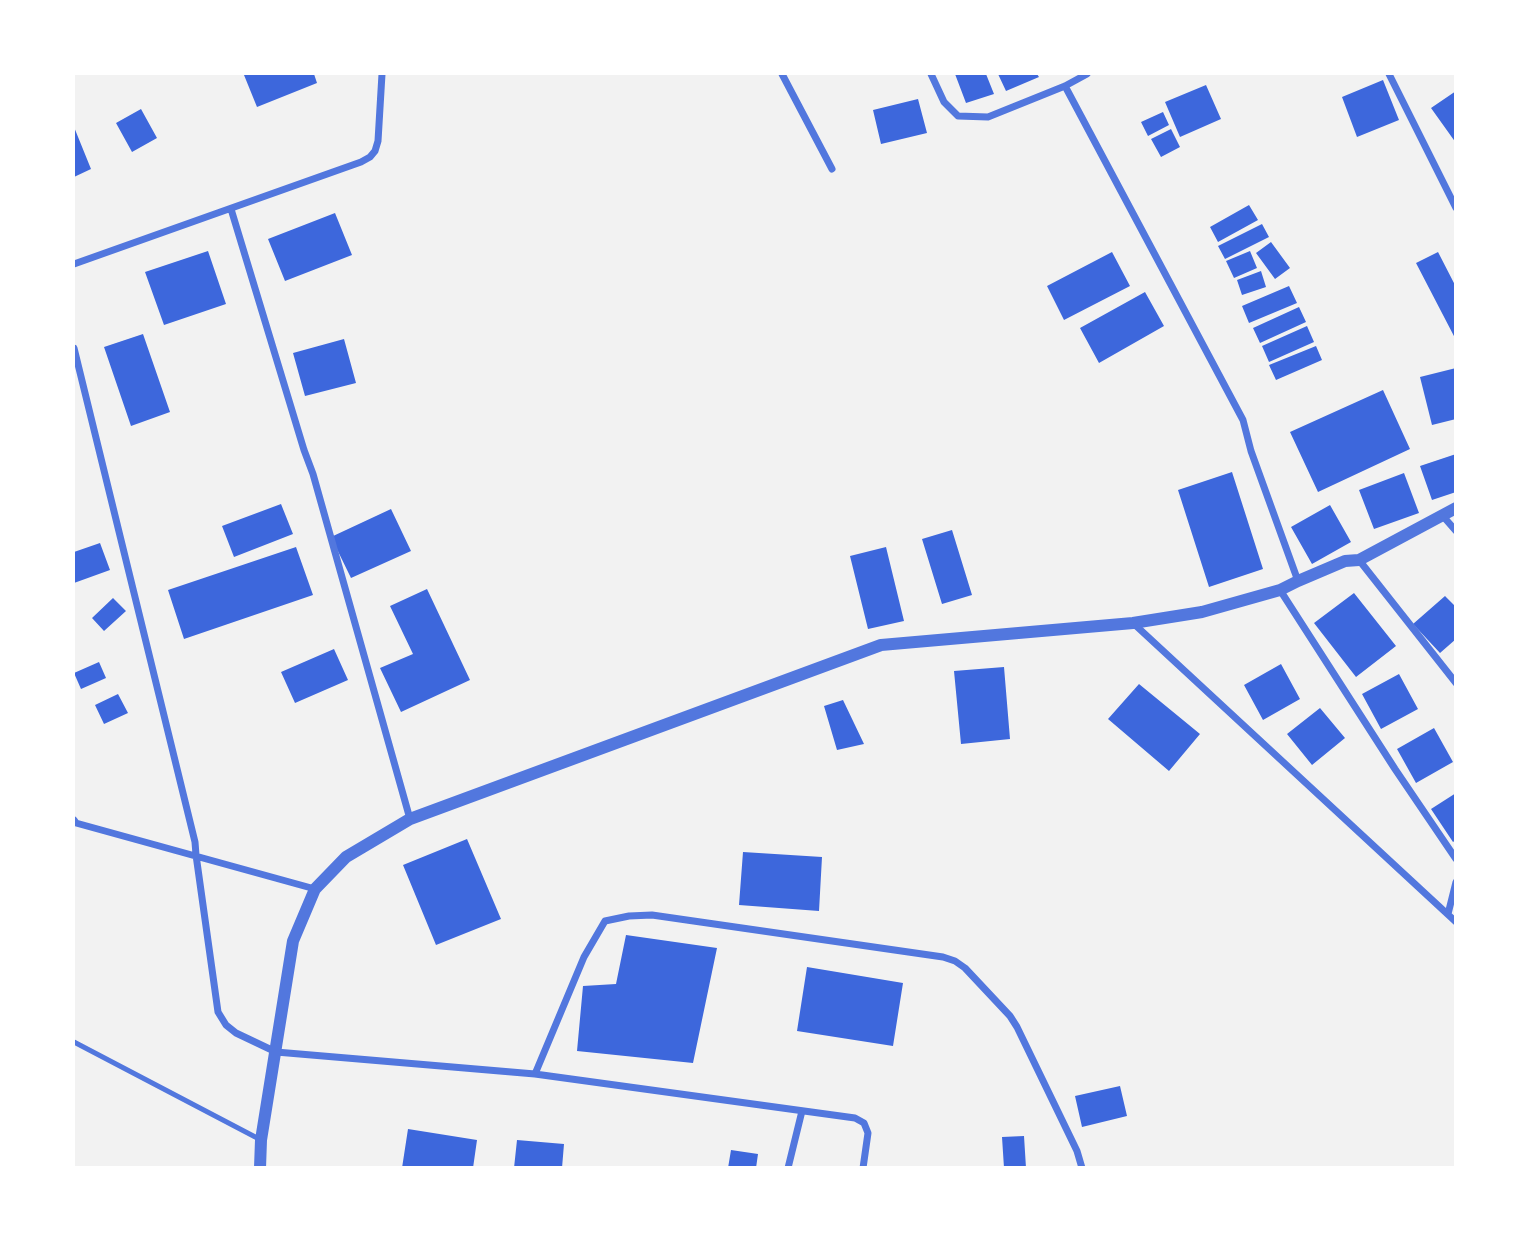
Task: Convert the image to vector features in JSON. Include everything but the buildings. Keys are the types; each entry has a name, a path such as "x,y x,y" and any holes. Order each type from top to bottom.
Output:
{"street":[{"path":"74,264 370,157 378,141 382,74"},
{"path":"782,74 832,169"},
{"path":"931,74 944,102 958,117 988,117 1065,86 1087,74"},
{"path":"1389,74 1455,208"},
{"path":"1065,86 1243,420 1251,452 1298,581"},
{"path":"231,209 313,474 410,819"},
{"path":"74,348 195,842 218,1013 226,1026 276,1052 535,1074 855,1118 864,1123 868,1133 863,1167"},
{"path":"260,1167 261,1140 293,941 315,889 346,857 410,819 881,645 1133,623 1202,612 1280,590 1345,561 1359,560 1455,508"},
{"path":"1442,514 1455,531"},
{"path":"1359,560 1455,683"},
{"path":"1280,590 1455,859"},
{"path":"1133,623 1455,922"},
{"path":"74,820 76,823 315,889"},
{"path":"1448,914 1455,882"},
{"path":"535,1074 584,957 605,921 652,915 943,957 965,968 1010,1016 1077,1151 1082,1167"},
{"path":"788,1167 802,1111"}],"lane":[{"path":"74,1042 261,1140"}]}
